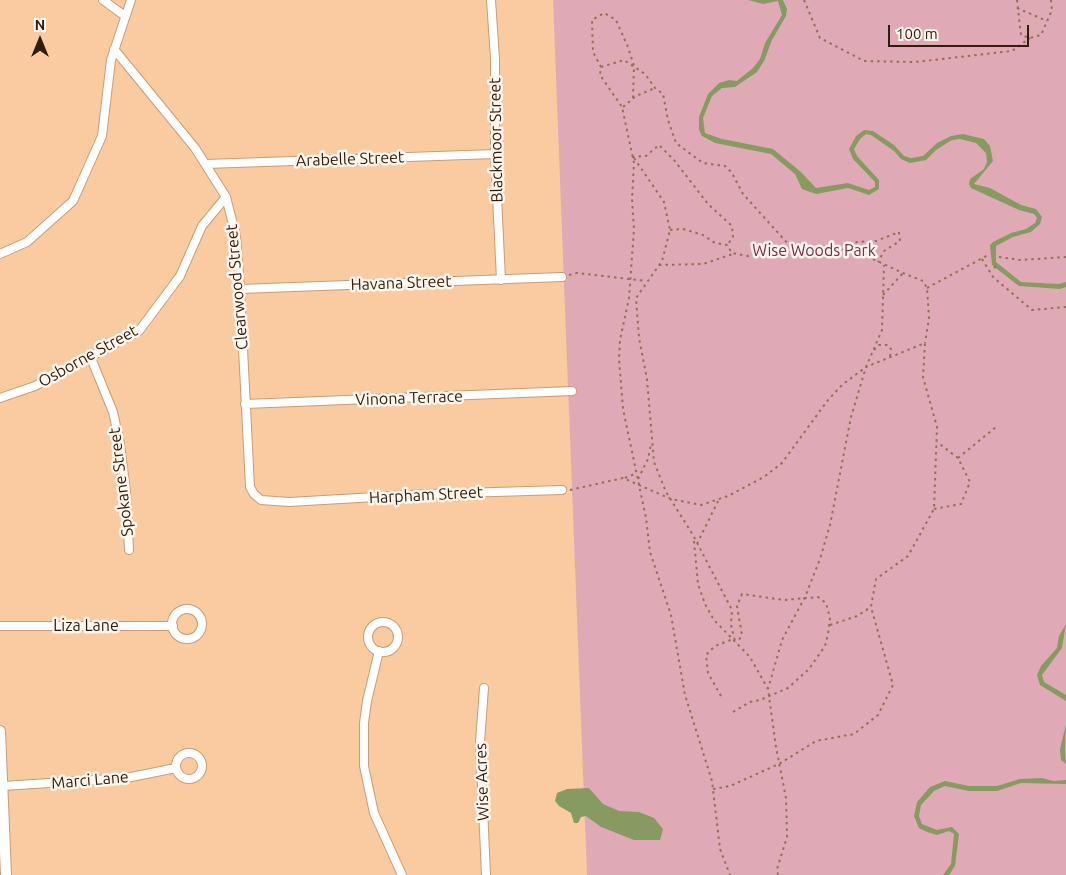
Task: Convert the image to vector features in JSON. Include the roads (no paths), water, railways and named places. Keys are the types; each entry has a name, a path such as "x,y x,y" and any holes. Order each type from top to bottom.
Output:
{"street":[{"path":"104,0 125,16"},
{"path":"0,254 27,242 73,201 102,136 111,60 131,0"},
{"name":"Blackmoor Street","path":"491,0 501,280"},
{"name":"Clearwood Street","path":"114,49 162,105 206,164 226,196 236,236 250,487 261,500 289,502"},
{"name":"Arabelle Street","path":"206,164 495,154"},
{"name":"Osborne Street","path":"0,398 35,386 139,331 180,276 202,226 226,196"},
{"name":"Havana Street","path":"240,289 562,277"},
{"name":"Spokane Street","path":"91,358 113,412 120,444 126,492 129,550"},
{"name":"Vinona Terrace","path":"245,404 572,391"},
{"name":"Harpham Street","path":"289,502 562,490"},
{"path":"188,609 196,612 203,623 198,636 187,640 176,634 172,626 176,614 188,609"},
{"name":"Liza Lane","path":"0,626 172,626"},
{"path":"379,651 367,701 364,723 364,766 374,813 402,875"},
{"name":"Wise Acres","path":"484,688 480,742 486,875"},
{"path":"0,731 3,786 2,842 6,875"},
{"name":"Marci Lane","path":"3,786 126,778 176,768"}],"park label":[{"name":"Wise Woods Park","path":"814,251"}]}
